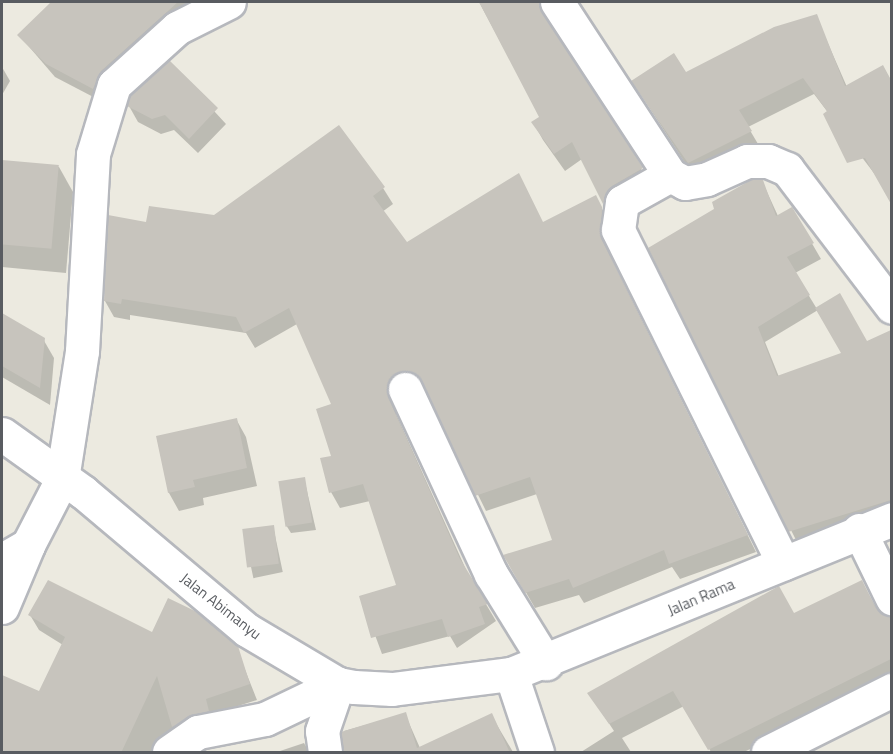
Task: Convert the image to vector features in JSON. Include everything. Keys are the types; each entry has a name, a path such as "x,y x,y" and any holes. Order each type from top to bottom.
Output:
{"street":[{"path":"2,607 15,553 62,479 82,351 93,154 114,85 177,28 226,2"},
{"path":"557,2 670,175 685,183 707,179 747,160 768,160 787,169 891,308"},
{"path":"670,175 622,202 618,230 783,563"},
{"path":"405,389 491,574 546,663"},
{"name":"Jalan Abimanyu","path":"2,434 62,479 247,630 338,684 392,689 511,674"},
{"name":"Jalan Rama","path":"511,674 546,663 859,530 891,519"},
{"path":"859,530 891,598"},
{"path":"511,674 537,753"},
{"path":"169,753 198,732 265,718 338,684"},
{"path":"326,753 322,730 338,684"},
{"path":"768,753 891,690"}],"building":[{"path":"51,2 178,2 101,71 93,89 46,64 17,35"},
{"path":"479,2 539,2 643,168 612,186 603,204 572,142 554,154 531,122 539,117"},
{"path":"817,14 845,86 883,65 891,80 891,204 865,158 847,163 823,114 827,111 803,78 739,110 752,131 688,163 631,81 674,53 686,72 774,27"},
{"path":"169,60 218,108 189,139 165,115 152,119 127,106 130,95"},
{"path":"339,125 385,187 373,196 407,242 519,173 543,222 596,195 602,207 601,238 748,535 669,564 664,550 573,588 569,579 525,593 503,555 552,540 530,477 475,496 422,381 415,373 398,372 389,379 388,397 460,559 488,604 479,607 485,624 448,637 442,619 371,638 359,596 396,585 363,484 329,493 320,458 331,456 316,409 331,404 289,308 244,333 236,317 122,299 121,304 104,301 108,215 146,222 149,206 214,215"},
{"path":"2,160 59,165 51,249 2,244"},
{"path":"751,180 763,180 776,216 792,207 814,243 787,257 810,295 758,327 777,376 841,353 815,308 840,293 867,341 891,330 891,500 788,532 648,248 714,209 712,202"},
{"path":"2,313 45,338 40,388 2,366"},
{"path":"237,418 247,468 193,480 195,487 168,493 156,436"},
{"path":"305,477 312,522 286,527 278,481"},
{"path":"274,525 279,564 247,568 242,529"},
{"path":"48,580 152,632 168,598 195,611 238,646 250,684 206,699 209,711 172,727 157,676 121,753 2,753 2,675 39,691 65,637 28,615"},
{"path":"862,580 875,607 891,617 891,659 708,750 673,691 609,724 587,693 779,586 794,613"},
{"path":"406,712 417,748 492,713 510,753 343,753 341,732"}]}
